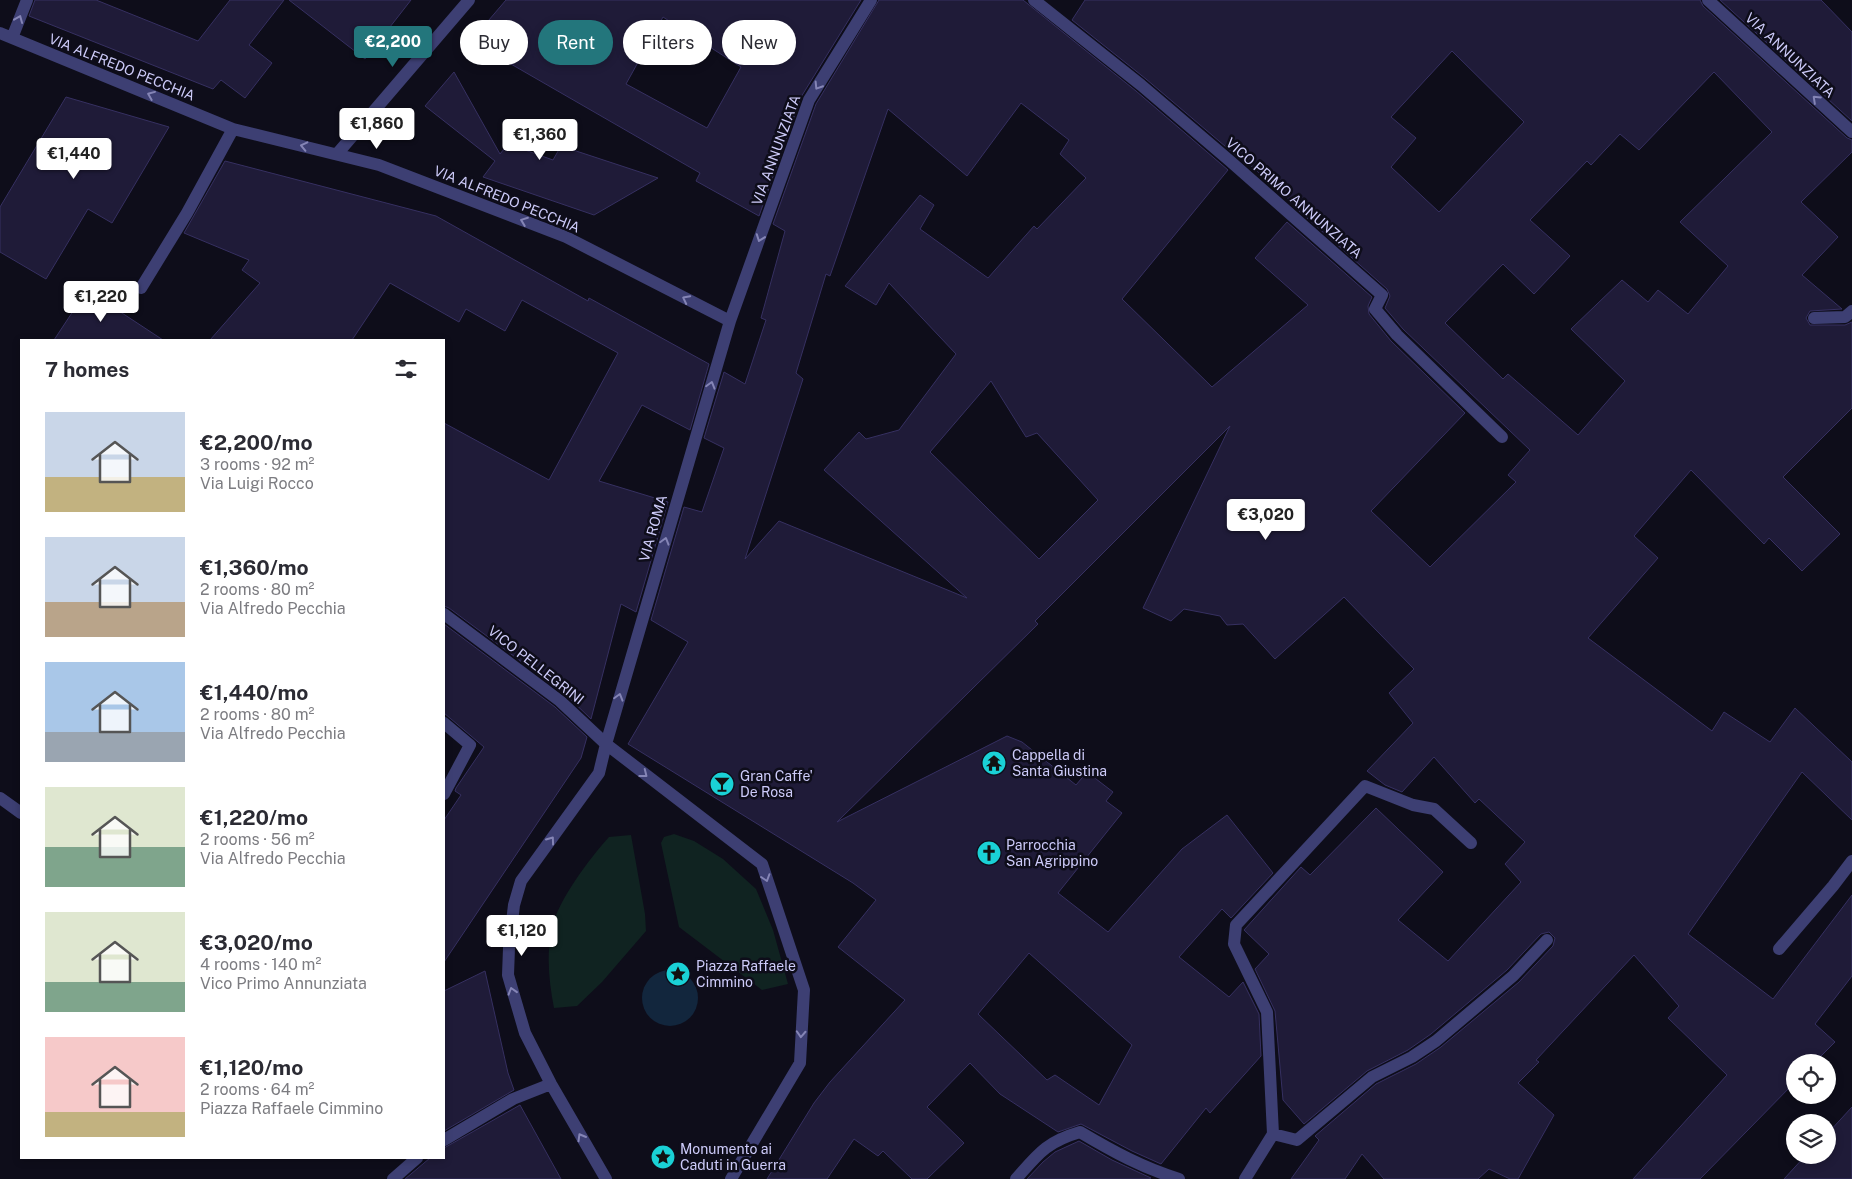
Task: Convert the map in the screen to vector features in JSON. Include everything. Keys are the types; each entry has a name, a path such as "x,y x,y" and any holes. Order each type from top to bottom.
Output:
{"street":[{"path":"6,35 27,0"},
{"path":"337,154 469,0"},
{"name":"VIA ANNUNZIATA","path":"730,321 809,100 871,0"},
{"name":"VICO PRIMO ANNUNZIATA","path":"1034,0 1186,123 1382,295 1375,309 1397,335 1502,437"},
{"name":"VIA ANNUNZIATA","path":"1708,0 1852,132"},
{"name":"VIA ALFREDO PECCHIA","path":"6,35 233,129 379,165 566,237 730,321"},
{"path":"141,288 187,213 233,129"},
{"path":"1814,318 1845,317 1852,310"},
{"name":"VIA ROMA","path":"606,744 730,321"},
{"name":"VICO PELLEGRINI","path":"445,615 560,701 606,744"},
{"path":"445,724 470,745 445,792"},
{"path":"606,1179 551,1084 525,1033 508,975 514,905 521,881 599,773 606,744 762,864 804,990 800,1063 731,1179"},
{"path":"1244,1179 1273,1134 1267,1012 1234,944 1236,925 1364,786 1413,805 1434,808 1471,843"},
{"path":"0,798 20,812"},
{"path":"1779,948 1833,886 1852,861"},
{"path":"1273,1134 1297,1140 1372,1077 1412,1057 1436,1041 1513,976 1547,940"},
{"path":"445,1139 513,1099 551,1084"},
{"path":"1016,1179 1041,1151 1061,1138 1080,1132 1122,1157 1179,1179"},
{"path":"392,1179 416,1159"}],"green space":[{"path":"674,834 694,841 723,859 756,889 773,930 788,984 762,990 679,927 661,843 664,837"},
{"path":"631,835 645,914 646,931 602,982 577,1006 554,1008 549,958 550,938 555,917 576,880 609,837"}],"water":[{"path":"670,970 681,972 690,978 696,987 698,998 696,1009 690,1018 681,1024 670,1026 659,1024 650,1018 644,1009 642,998 644,987 650,978 659,972"}],"building":[{"path":"35,0 96,0 198,41 230,0 284,0 249,45 272,63 245,98 221,80 213,89 29,16"},
{"path":"289,0 411,0 365,59"},
{"path":"506,0 861,0 801,97 759,216 696,181 700,173 513,65 528,65 528,20 489,20","holes":["663,17 668,20 712,20 712,48 722,55 722,20 796,20 796,65 738,65 741,67 707,128 626,84 636,65 623,65 623,20 661,20"]},
{"path":"879,0 1023,0 1136,91 1228,170 1122,299 1212,387 1308,305 1255,258 1287,222 1372,297 1368,306 1369,314 1391,341 1465,413 1371,511 1430,567 1516,482 1508,475 1530,450 1403,329 1385,308 1390,296 1387,289 1240,156 1239,158 1146,79 1072,20 1085,0 1700,0 1703,6 1847,138 1852,140 1852,152 1801,202 1838,237 1802,275 1842,309 1810,311 1806,318 1810,325 1845,325 1852,322 1852,408 1783,477 1840,534 1802,571 1769,538 1764,544 1691,470 1634,536 1658,558 1588,638 1712,731 1724,712 1770,742 1795,708 1852,762 1852,820 1802,772 1688,934 1773,999 1852,895 1852,976 1815,1024 1835,1042 1823,1054 1786,1054 1786,1091 1700,1179 1633,1179 1727,1075 1668,1018 1679,1006 1634,955 1536,1060 1539,1062 1518,1083 1554,1115 1518,1179 1510,1179 1489,1169 1478,1179 1384,1179 1362,1154 1345,1179 1291,1179 1319,1140 1315,1136 1376,1084 1416,1064 1441,1047 1519,982 1553,946 1555,938 1549,932 1541,934 1507,970 1431,1034 1408,1050 1367,1071 1304,1124 1283,1100 1275,1011 1255,969 1269,954 1244,930 1301,867 1310,875 1376,808 1443,872 1398,920 1448,961 1521,882 1505,864 1525,842 1479,799 1475,803 1434,757 1402,792 1385,785 1367,771 1413,723 1389,693 1414,669 1344,597 1275,659 1243,624 1227,625 1220,616 1184,609 1171,621 1143,608 1230,426 1035,621 1038,624 837,822 1007,736 1022,742 1076,785 1087,772 1113,792 1106,801 1122,813 1058,893 1108,932 1182,849 1227,815 1273,873 1231,918 1222,909 1179,957 1229,997 1243,982 1259,1014 1261,1056 1210,1113 1206,1108 1161,1164 1081,1124 1058,1132 1000,1094 970,1063 927,1107 964,1143 927,1179 912,1179 883,1151 878,1156 854,1139 827,1179 767,1179 814,1103 830,1082 905,1000 838,947 876,900 853,883 628,744 688,642 651,620 684,507 702,512 724,448 704,438 724,372 745,384 766,320 761,318 785,231 773,224 816,104","holes":["1452,51 1524,122 1439,212 1391,167 1416,138 1391,117","1714,72 1772,132 1680,222 1728,266 1688,314 1658,290 1648,302 1622,280 1571,329 1625,381 1578,435 1508,374 1503,379 1445,323 1503,264 1534,294 1570,256 1530,220 1587,161 1591,165 1620,134 1639,150","1021,103 1069,140 1060,154 1086,178 1037,229 1034,226 988,278 920,229 934,205 920,195 845,286 876,305 889,283 956,354 899,430 866,439 859,432 824,470 967,598 779,521 745,559 803,379 796,373 826,274 830,276 888,109 967,176","991,381 1026,437 1037,433 1098,500 1039,559 930,452","1029,953 1132,1045 1099,1105 1055,1075 1047,1080 978,1014"]},
{"path":"1720,0 1821,0 1852,32 1852,121"},
{"path":"454,72 500,154 508,144 553,160 561,146 658,178 594,215 483,177 495,161 425,106"},
{"path":"66,97 169,127 112,223 88,209 46,279 0,252 0,207"},
{"path":"225,161 436,216 588,301 589,298 709,364 690,430 642,405 599,481 668,502 636,612 621,604 591,719 565,694 445,606 445,424 549,480 618,353 522,300 505,331 466,309 459,322 390,283 353,339 211,339 260,283 242,270 249,260 184,233"},
{"path":"87,290 161,339 55,339"},
{"path":"445,625 555,707 587,737 581,758 445,961 445,819 461,795 455,791 456,788 484,747 445,714"},
{"path":"485,971 508,1073 514,1090 445,1130 445,991"},
{"path":"520,1105 561,1179 405,1179 429,1159 445,1159 445,1147"},
{"path":"1852,1107 1852,1179 1784,1179 1798,1164 1836,1164 1836,1124"},
{"path":"1079,1141 1112,1160 1151,1178 1027,1179 1055,1152"}],"place":[{"name":"Cappella di Santa Giustina","path":"994,763"},
{"name":"Gran Caffe' De Rosa","path":"722,784"},
{"name":"Parrocchia San Agrippino","path":"989,853"},
{"name":"Piazza Raffaele Cimmino","path":"678,974"},
{"name":"Monumento ai Caduti in Guerra","path":"663,1157"}]}
